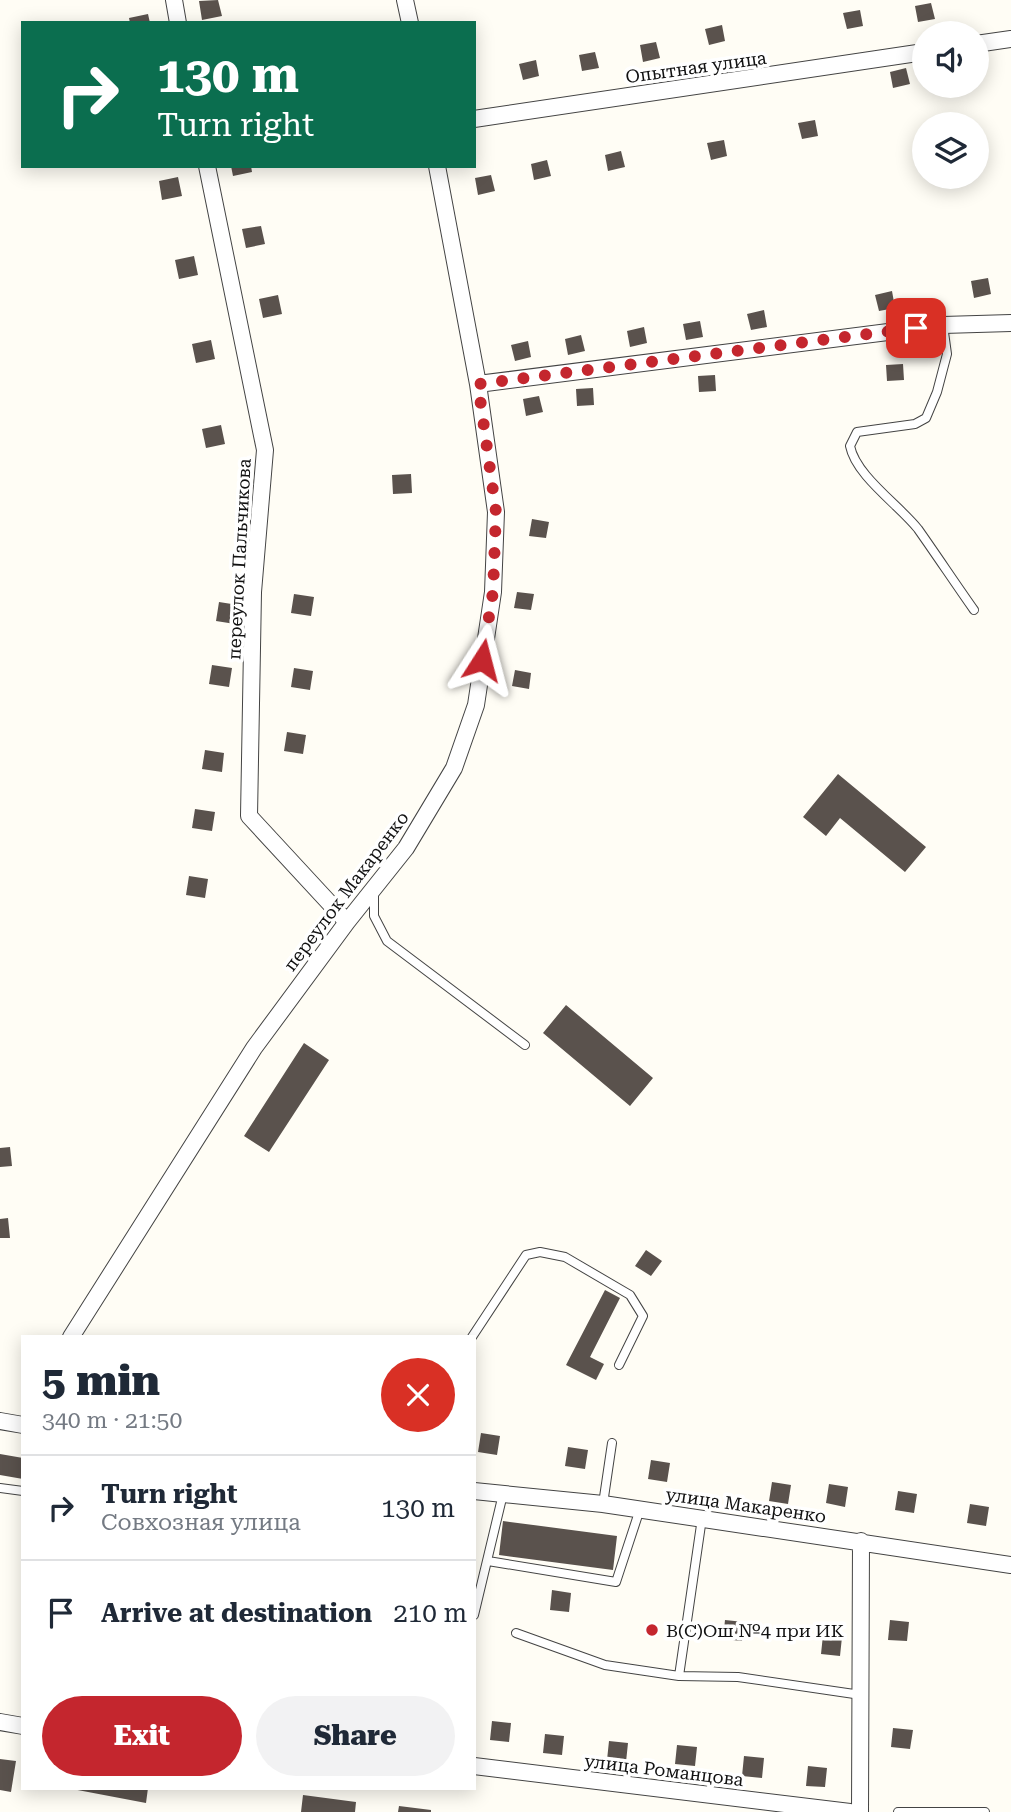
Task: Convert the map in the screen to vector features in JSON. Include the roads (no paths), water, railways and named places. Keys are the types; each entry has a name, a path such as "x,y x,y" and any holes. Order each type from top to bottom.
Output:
{"street":[{"path":"174,0 178,21"},
{"path":"405,0 410,21"},
{"path":"989,42 1011,39"},
{"name":"Опытная улица","path":"476,119 912,54"},
{"name":"переулок Пальчикова","path":"207,168 265,450 253,592 250,816 346,922"},
{"name":"переулок Макаренко","path":"72,1335 254,1048 346,922 406,848 454,768 476,705 493,592 496,512 478,384 438,168"},
{"path":"478,384 943,325 1011,323"},
{"path":"0,1421 21,1424"},
{"name":"улица Макаренко","path":"476,1491 640,1509 1011,1565"},
{"path":"860,1812 861,1541"},
{"path":"0,1722 21,1726"},
{"name":"улица Романцова","path":"476,1766 850,1812"}],"lane":[{"path":"943,325 947,354 937,392 926,418 915,424 857,432 850,446 863,470 916,527 974,610"},
{"path":"373,888 374,916 387,941 526,1045"},
{"path":"473,1335 526,1255 540,1252 565,1257 630,1295 643,1316 620,1365"},
{"path":"603,1504 612,1443"},
{"path":"0,1488 21,1491"},
{"path":"476,1607 503,1494"},
{"path":"488,1561 616,1582 640,1509"},
{"path":"679,1676 702,1518"},
{"path":"516,1633 605,1665 679,1676 738,1677 861,1695"},
{"path":"898,1812 985,1812"}],"place":[{"name":"В(С)Ош №4 при ИК","path":"652,1630"}]}
